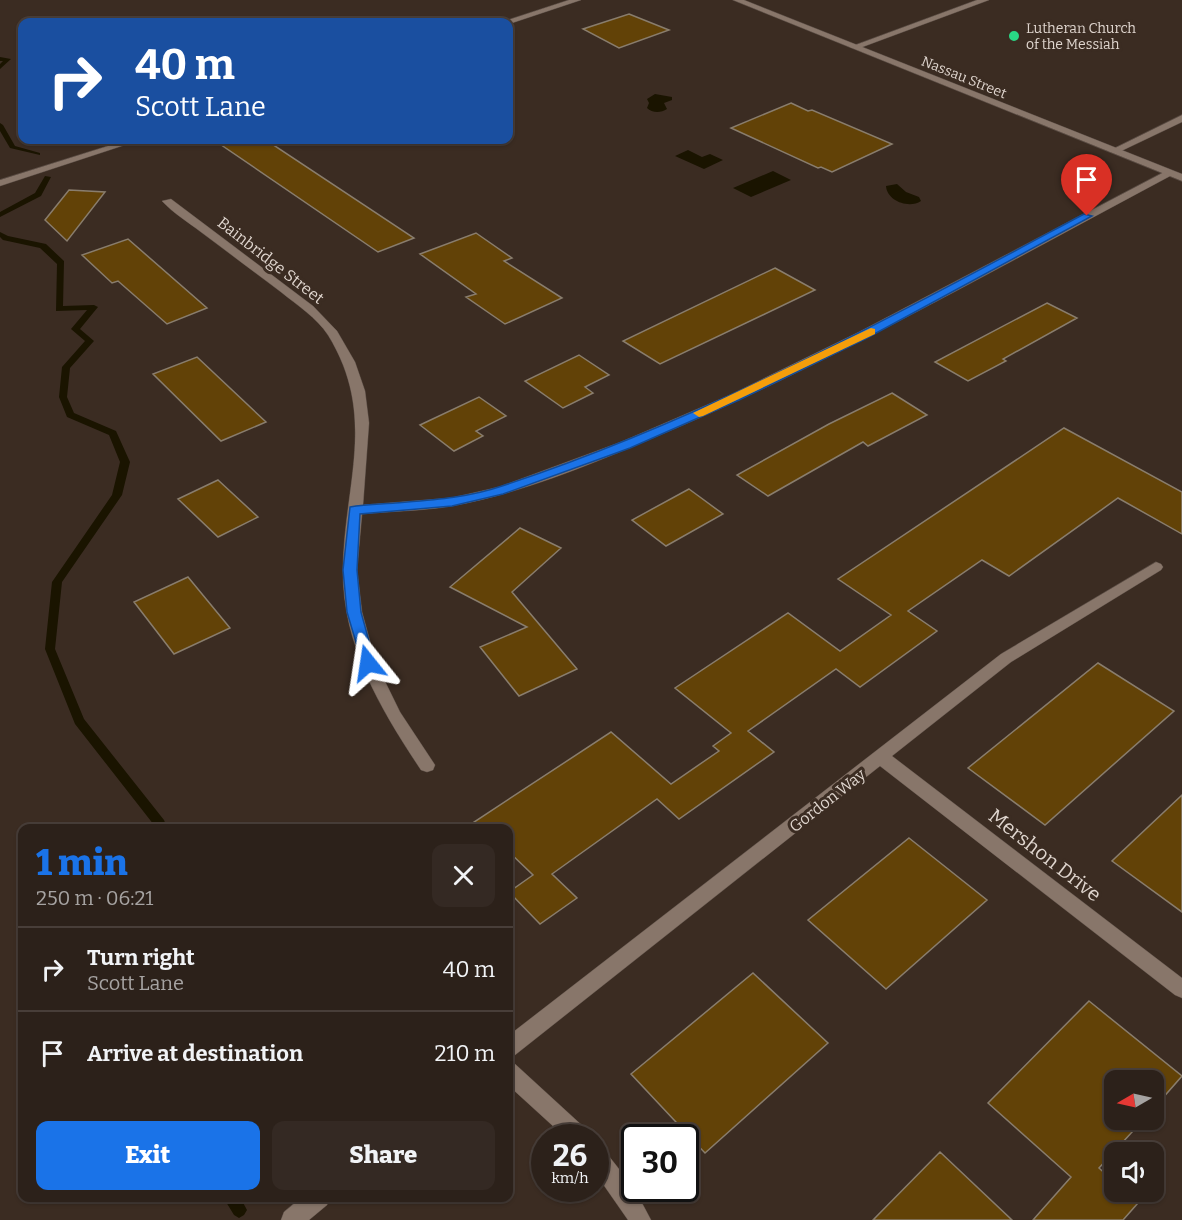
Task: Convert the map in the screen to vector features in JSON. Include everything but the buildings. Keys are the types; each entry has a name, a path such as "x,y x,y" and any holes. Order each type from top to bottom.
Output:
{"street":[{"path":"513,20 577,0"},
{"name":"Nassau Street","path":"737,0 1182,178"},
{"path":"854,47 985,0"},
{"path":"1114,151 1182,118"},
{"path":"0,183 122,144"},
{"path":"354,510 452,502 503,490 626,445 735,398 864,335 1168,173"},
{"name":"Bainbridge Street","path":"167,201 309,308 331,331 349,362 363,423 350,570 354,612 368,663 393,715 428,765"},
{"name":"Gordon Way","path":"513,1044 1006,658 1156,567"},
{"name":"Mershon Drive","path":"881,757 1182,989"},
{"path":"513,1076 566,1124"},
{"path":"609,1174 640,1220"},
{"path":"292,1220 313,1202"}],"shaded area":[{"path":"655,94 672,97 672,100 664,103 667,109 657,112 647,108 649,103 647,99"},
{"path":"688,150 702,157 710,154 723,160 704,169 675,156"},
{"path":"773,171 791,180 751,197 733,188"},
{"path":"897,184 906,192 919,197 921,201 905,204 894,199 890,196 886,186"}],"waterway":[{"path":"0,59 8,59 0,67"},
{"path":"0,125 12,147 38,154"},
{"path":"0,215 38,194 47,177"},
{"path":"0,234 6,238 43,246 61,263 59,309 94,307 75,329 90,341 66,367 63,397 70,415 113,433 125,462 117,495 57,582 50,649 79,721 160,824"},
{"path":"234,1202 239,1210"}],"slow traffic":[{"path":"699,413 871,332"}],"place":[{"name":"Lutheran Church of the Messiah","path":"1014,36"}],"route":[{"path":"368,663 354,612 350,570 354,510 452,502 503,490 626,445 735,398 864,335 1087,216"}]}
